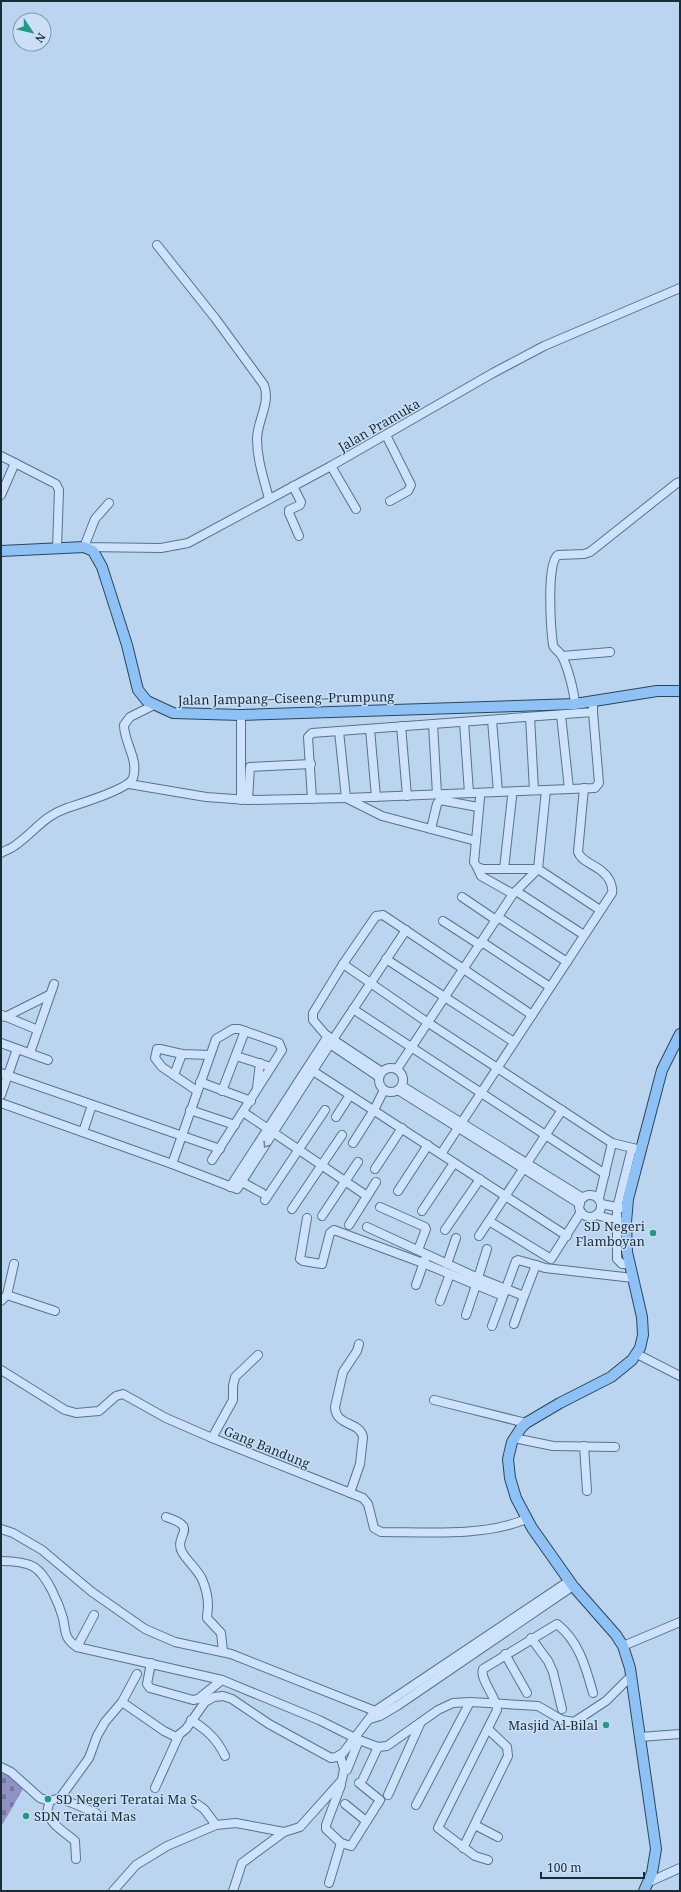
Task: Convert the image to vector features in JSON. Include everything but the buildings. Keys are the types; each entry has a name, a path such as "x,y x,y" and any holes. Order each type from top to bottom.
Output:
{"main road":[{"path":"1,551 84,547"},
{"name":"Jalan Jampang–Ciseeng–Prumpung","path":"84,547 93,551 102,567 127,645 138,690 154,705 173,713 185,715 241,714 575,704 593,707 657,691 680,690"},
{"path":"647,1887 652,1874 656,1849 631,1676 623,1646 616,1635 571,1584 526,1519 516,1498 510,1478 509,1450 514,1438 526,1423 560,1403 611,1377 622,1369 637,1354 642,1342 642,1325 621,1221 627,1208 636,1149 662,1070 680,1034"}],"street":[{"path":"157,244 215,318 264,385 266,399 257,425 257,445 258,458 269,499"},
{"name":"Jalan Pramuka","path":"84,547 161,548 188,543 331,466 493,373 544,346 680,288"},
{"path":"386,435 411,485 408,491 390,501"},
{"path":"1,456 56,484 59,490 57,548"},
{"path":"1,494 15,463"},
{"path":"331,466 356,509"},
{"path":"575,704 574,695 562,656 553,647 550,590 555,557 558,555 584,554 590,552 680,482"},
{"path":"293,486 301,502 300,505 289,510 289,513 299,536"},
{"path":"84,547 95,519 109,502"},
{"path":"562,656 610,652"},
{"path":"1,853 16,845 40,823 52,815 129,784 133,779 134,764 125,739 124,725 130,717 154,705"},
{"path":"129,784 182,793 245,800 312,799 407,796 595,788 599,783 593,707 560,715 310,734 308,737 311,764 312,799"},
{"path":"241,714 245,800"},
{"path":"560,715 568,789"},
{"path":"530,717 534,790"},
{"path":"492,720 498,792"},
{"path":"464,722 469,793"},
{"path":"433,724 437,794"},
{"path":"401,726 407,796"},
{"path":"370,729 376,797"},
{"path":"339,731 346,798"},
{"path":"245,800 250,767 311,764"},
{"path":"441,1154 612,893 612,886 604,872 581,858 578,852 584,788"},
{"path":"397,1069 515,892 538,869 546,790"},
{"path":"504,868 512,797"},
{"path":"346,798 382,816 476,841"},
{"path":"432,829 437,804 440,800 479,803 474,862 481,876 515,892 584,936"},
{"path":"477,866 483,869 538,869 600,910"},
{"path":"462,897 567,962"},
{"path":"381,1074 328,1039 313,1020 313,1013 343,964 376,916 383,915 532,1015"},
{"path":"443,921 481,943 550,987"},
{"path":"1,1103 172,1164 237,1189 328,1039 353,1009 406,930"},
{"path":"386,959 514,1042"},
{"path":"343,964 428,1023 612,1143 636,1149 617,1208 621,1221"},
{"path":"30,1053 54,984"},
{"path":"3,1016 49,996"},
{"path":"353,1009 605,1174"},
{"path":"3,1016 38,1030"},
{"path":"172,1164 198,1086 216,1039 233,1029 245,1031 281,1045 282,1050 251,1101 212,1160"},
{"path":"222,1090 245,1031"},
{"path":"230,1187 313,1071 328,1039"},
{"path":"1,1043 48,1060"},
{"path":"1,1095 4,1075 17,1049"},
{"path":"209,1055 182,1054 157,1049 155,1058 162,1067 174,1075 198,1086 222,1090 251,1101"},
{"path":"174,1075 182,1054"},
{"path":"236,1056 271,1067"},
{"path":"256,1092 260,1063"},
{"path":"381,1074 392,1068 397,1069 403,1076 400,1088"},
{"path":"313,1071 567,1236"},
{"path":"381,1074 381,1086 384,1090 388,1092 400,1088"},
{"path":"4,1075 220,1149"},
{"path":"400,1088 581,1205 588,1217 596,1215 621,1221"},
{"path":"353,1143 374,1110 384,1090"},
{"path":"336,1117 350,1095"},
{"path":"83,1132 92,1105"},
{"path":"190,1110 235,1125"},
{"path":"242,1182 263,1196 325,1110"},
{"path":"479,1236 562,1110"},
{"path":"243,1112 367,1196"},
{"path":"375,1169 402,1128"},
{"path":"292,1209 342,1135"},
{"path":"596,1215 601,1210 600,1201 612,1143"},
{"path":"398,1191 428,1145"},
{"path":"322,1216 358,1162"},
{"path":"422,1211 454,1163"},
{"path":"445,1230 480,1180"},
{"path":"349,1225 376,1182"},
{"path":"489,1221 551,1258 567,1236 581,1205 591,1195 600,1201 617,1208 627,1208"},
{"path":"380,1207 425,1227 418,1250"},
{"path":"307,1218 300,1259 303,1261 322,1264 330,1233 334,1230 450,1274 477,1281"},
{"path":"367,1227 447,1264 477,1281 504,1292 524,1296"},
{"path":"447,1264 456,1238"},
{"path":"466,1315 487,1249"},
{"path":"416,1285 426,1254"},
{"path":"492,1326 516,1261 518,1260 545,1268 633,1278"},
{"path":"1,1301 7,1294 14,1264"},
{"path":"514,1324 536,1265"},
{"path":"440,1301 450,1274"},
{"path":"7,1294 55,1311"},
{"path":"350,1493 360,1464 363,1437 362,1433 357,1428 340,1419 335,1413 335,1407 343,1372 357,1351 359,1344"},
{"path":"637,1354 680,1376"},
{"path":"212,1438 233,1400 233,1386 235,1377 258,1355"},
{"name":"Gang Bandung","path":"1,1370 69,1412 99,1411 116,1396 122,1394 166,1418 212,1438 366,1500 374,1526 381,1532 432,1532 488,1529 511,1525 526,1519"},
{"path":"434,1400 526,1423"},
{"path":"514,1438 553,1446 615,1447"},
{"path":"584,1446 587,1491"},
{"path":"166,1517 180,1521 183,1525 184,1530 180,1545 181,1551 202,1579 208,1602 207,1618 221,1633 223,1651"},
{"path":"1,1529 13,1533 37,1547 104,1601 145,1629 175,1642 223,1651 375,1711"},
{"path":"1,1561 12,1561 32,1566 42,1574 58,1604 68,1640 77,1647 222,1680 281,1704 378,1747 387,1746 446,1705 470,1702 538,1706 562,1720 574,1722 606,1701 631,1676"},
{"path":"155,1788 179,1735 186,1729 205,1702 214,1697 223,1696 232,1699 269,1724 331,1758 340,1755 357,1739 375,1711 571,1584"},
{"path":"370,1719 380,1716 397,1706 571,1584"},
{"path":"77,1647 94,1615"},
{"path":"623,1646 680,1622"},
{"path":"488,1860 475,1856 438,1828 498,1710 497,1703 481,1672 505,1654 531,1638 554,1625 559,1625 572,1641 584,1662 593,1693"},
{"path":"531,1638 548,1661 553,1672 562,1709"},
{"path":"505,1654 527,1693"},
{"path":"151,1663 147,1684 150,1688 193,1700 222,1680"},
{"path":"60,1798 89,1758 97,1736 105,1722 122,1702 137,1674"},
{"path":"122,1702 168,1734 176,1737 179,1735"},
{"path":"416,1804 470,1702"},
{"path":"191,1720 206,1729 219,1744 225,1756"},
{"path":"388,1795 420,1723"},
{"path":"464,1848 508,1756 509,1751 488,1729"},
{"path":"640,1737 680,1734"},
{"path":"347,1770 357,1739"},
{"path":"340,1755 344,1769 342,1780 326,1825 328,1832 342,1843 351,1846 380,1800 361,1781 378,1747"},
{"path":"1,1767 11,1772 40,1798 49,1801 60,1798 96,1813"},
{"path":"233,1891 242,1863 284,1832 300,1827 342,1780"},
{"path":"49,1801 47,1810 49,1816 54,1823 75,1841 76,1859"},
{"path":"197,1804 204,1809 216,1825"},
{"path":"345,1804 366,1822"},
{"path":"113,1891 136,1865 167,1846 216,1825 236,1824 284,1832"},
{"path":"474,1825 498,1837"},
{"path":"329,1883 342,1843"},
{"path":"647,1887 680,1868"}],"green space":[{"path":"1,1769 24,1787 1,1827"}],"place":[{"name":"SD Negeri Flamboyan","path":"653,1233"},
{"name":"Masjid Al-Bilal","path":"606,1725"},
{"name":"SD Negeri Teratai Ma S","path":"48,1799"},
{"name":"SDN Teratai Mas","path":"26,1816"}]}
